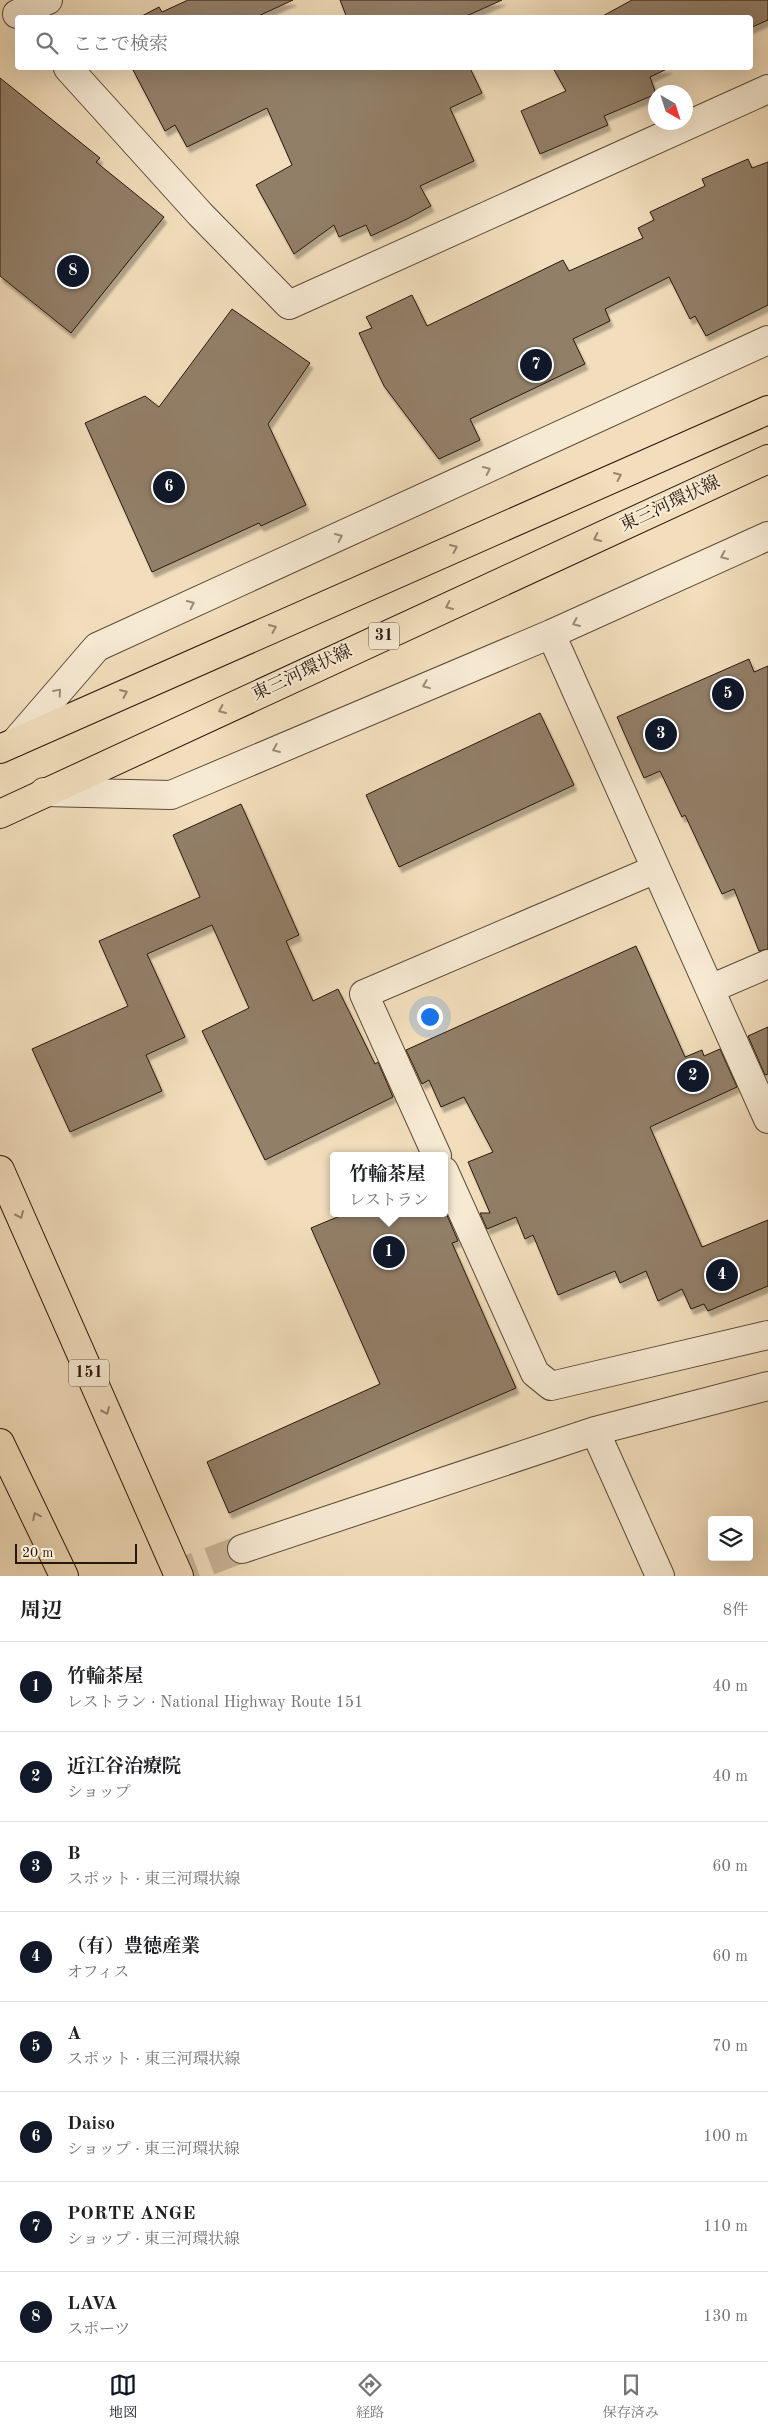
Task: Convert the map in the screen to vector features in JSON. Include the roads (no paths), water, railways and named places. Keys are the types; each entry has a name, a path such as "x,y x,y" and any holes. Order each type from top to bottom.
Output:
{"main road":[{"path":"7,745 768,410"},
{"name":"東三河環状線","path":"0,814 768,458"},
{"name":"151","path":"0,1170 179,1576"},
{"path":"0,1443 64,1576"}],"street":[{"path":"16,10 48,0"},
{"path":"70,70 200,214 289,305 768,89"},
{"path":"7,745 97,647 768,340"},
{"path":"44,792 171,795 551,634 768,536"},
{"path":"551,634 768,1119"},
{"path":"435,1152 364,994 656,869"},
{"path":"710,990 768,964"},
{"path":"448,1180 535,1372 551,1386 768,1334"},
{"path":"242,1549 595,1431 768,1386"},
{"path":"595,1431 660,1576"}],"tunnel":[{"path":"170,1576 242,1549"}],"place":[{"name":"LAVA","path":"73,271"},
{"name":"PORTE ANGE","path":"536,365"},
{"name":"Daiso","path":"169,487"},
{"name":"A","path":"728,694"},
{"name":"B","path":"661,734"},
{"name":"近江谷治療院","path":"693,1076"},
{"name":"竹輪茶屋","path":"389,1252"},
{"name":"（有）豊徳産業","path":"722,1275"}]}
